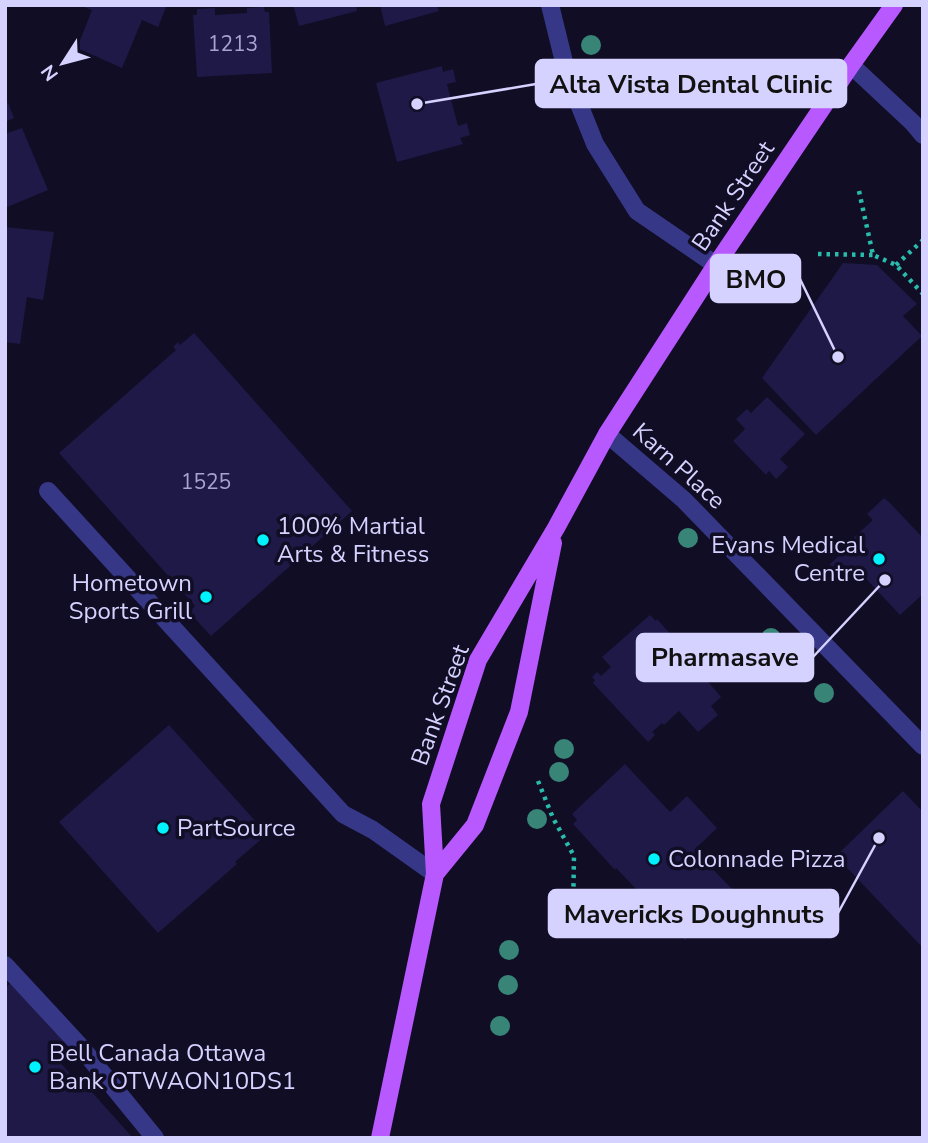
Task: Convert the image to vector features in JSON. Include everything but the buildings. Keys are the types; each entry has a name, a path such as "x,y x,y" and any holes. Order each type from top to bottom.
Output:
{"main road":[{"name":"Bank Street","path":"380,1138 435,874 431,804 478,660 556,528 607,434 716,265 894,5"},
{"name":"Bank Street","path":"435,874 475,825 519,712 556,528"}],"street":[{"path":"550,5 566,74 595,144 637,211 716,265"},
{"path":"851,65 923,135"},
{"name":"Karn Place","path":"607,434 684,500 923,746"},
{"path":"48,491 343,814 373,830 435,874"},
{"path":"5,965 80,1046 155,1138"}],"path":[{"path":"859,191 873,255"},
{"path":"896,265 923,240"},
{"path":"818,254 873,255 896,265 923,294"},
{"path":"538,781 553,818 574,856 573,915"}],"place":[{"name":"Alta Vista Dental Clinic","path":"417,104"},
{"name":"BMO","path":"838,357"},
{"name":"100% Martial Arts & Fitness","path":"263,540"},
{"name":"Evans Medical Centre","path":"879,559"},
{"name":"Pharmasave","path":"885,580"},
{"name":"Hometown Sports Grill","path":"206,597"},
{"name":"PartSource","path":"163,828"},
{"name":"Mavericks Doughnuts","path":"879,838"},
{"name":"Colonnade Pizza","path":"654,859"},
{"name":"Bell Canada Ottawa Bank OTWAON10DS1","path":"35,1067"}]}
